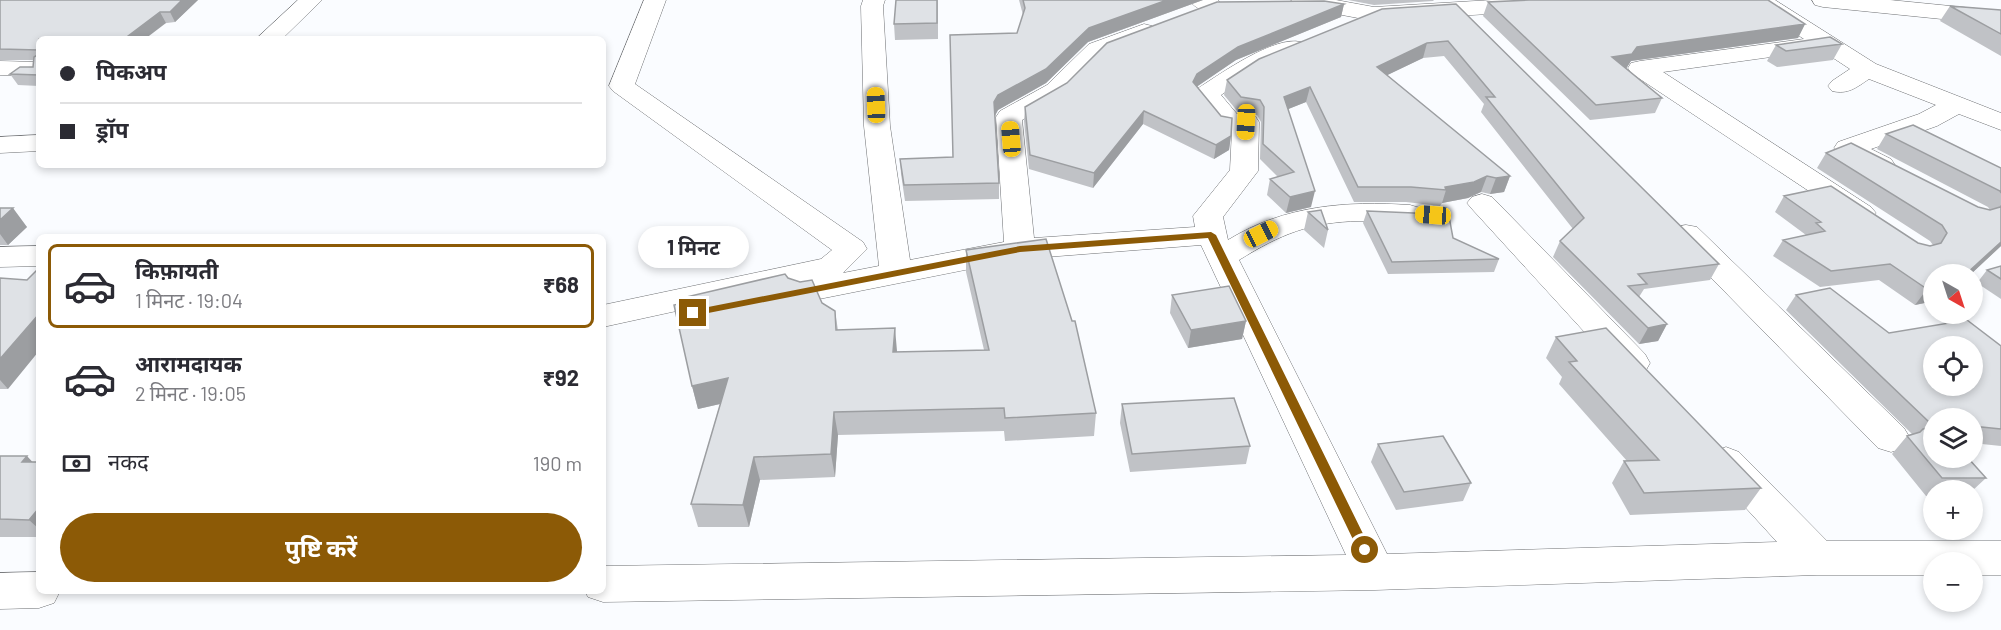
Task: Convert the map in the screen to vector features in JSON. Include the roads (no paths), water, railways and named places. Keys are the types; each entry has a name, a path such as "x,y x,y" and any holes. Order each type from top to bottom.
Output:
{"street":[{"path":"271,36 311,0"},
{"path":"606,315 831,267 852,249 622,86 655,0"},
{"path":"874,0 872,6 877,126 896,273"},
{"path":"1375,572 1217,246 1208,216 1244,171 1246,122 1230,122 1206,94 1246,67 1374,14 1451,4 1602,0"},
{"path":"1760,0 1867,69 2001,122"},
{"path":"1823,0 2001,18"},
{"path":"1276,3 1321,4 1374,14"},
{"path":"1020,249 1009,117 1056,90 1097,49 1215,4"},
{"path":"1451,4 1482,33"},
{"path":"1825,43 1640,68 1878,224"},
{"path":"0,68 36,69"},
{"path":"1841,86 1867,69"},
{"path":"1908,179 1848,148 1928,120 1957,105"},
{"path":"0,145 36,143"},
{"path":"1482,203 1654,385"},
{"path":"606,329 1020,249 1217,246 1315,215 1371,211 1433,215"},
{"path":"1670,219 1891,438"},
{"path":"0,257 36,256"},
{"path":"1703,437 1818,558"},
{"path":"606,584 1375,572 1818,558 2001,558"},
{"path":"0,591 36,590"}]}
